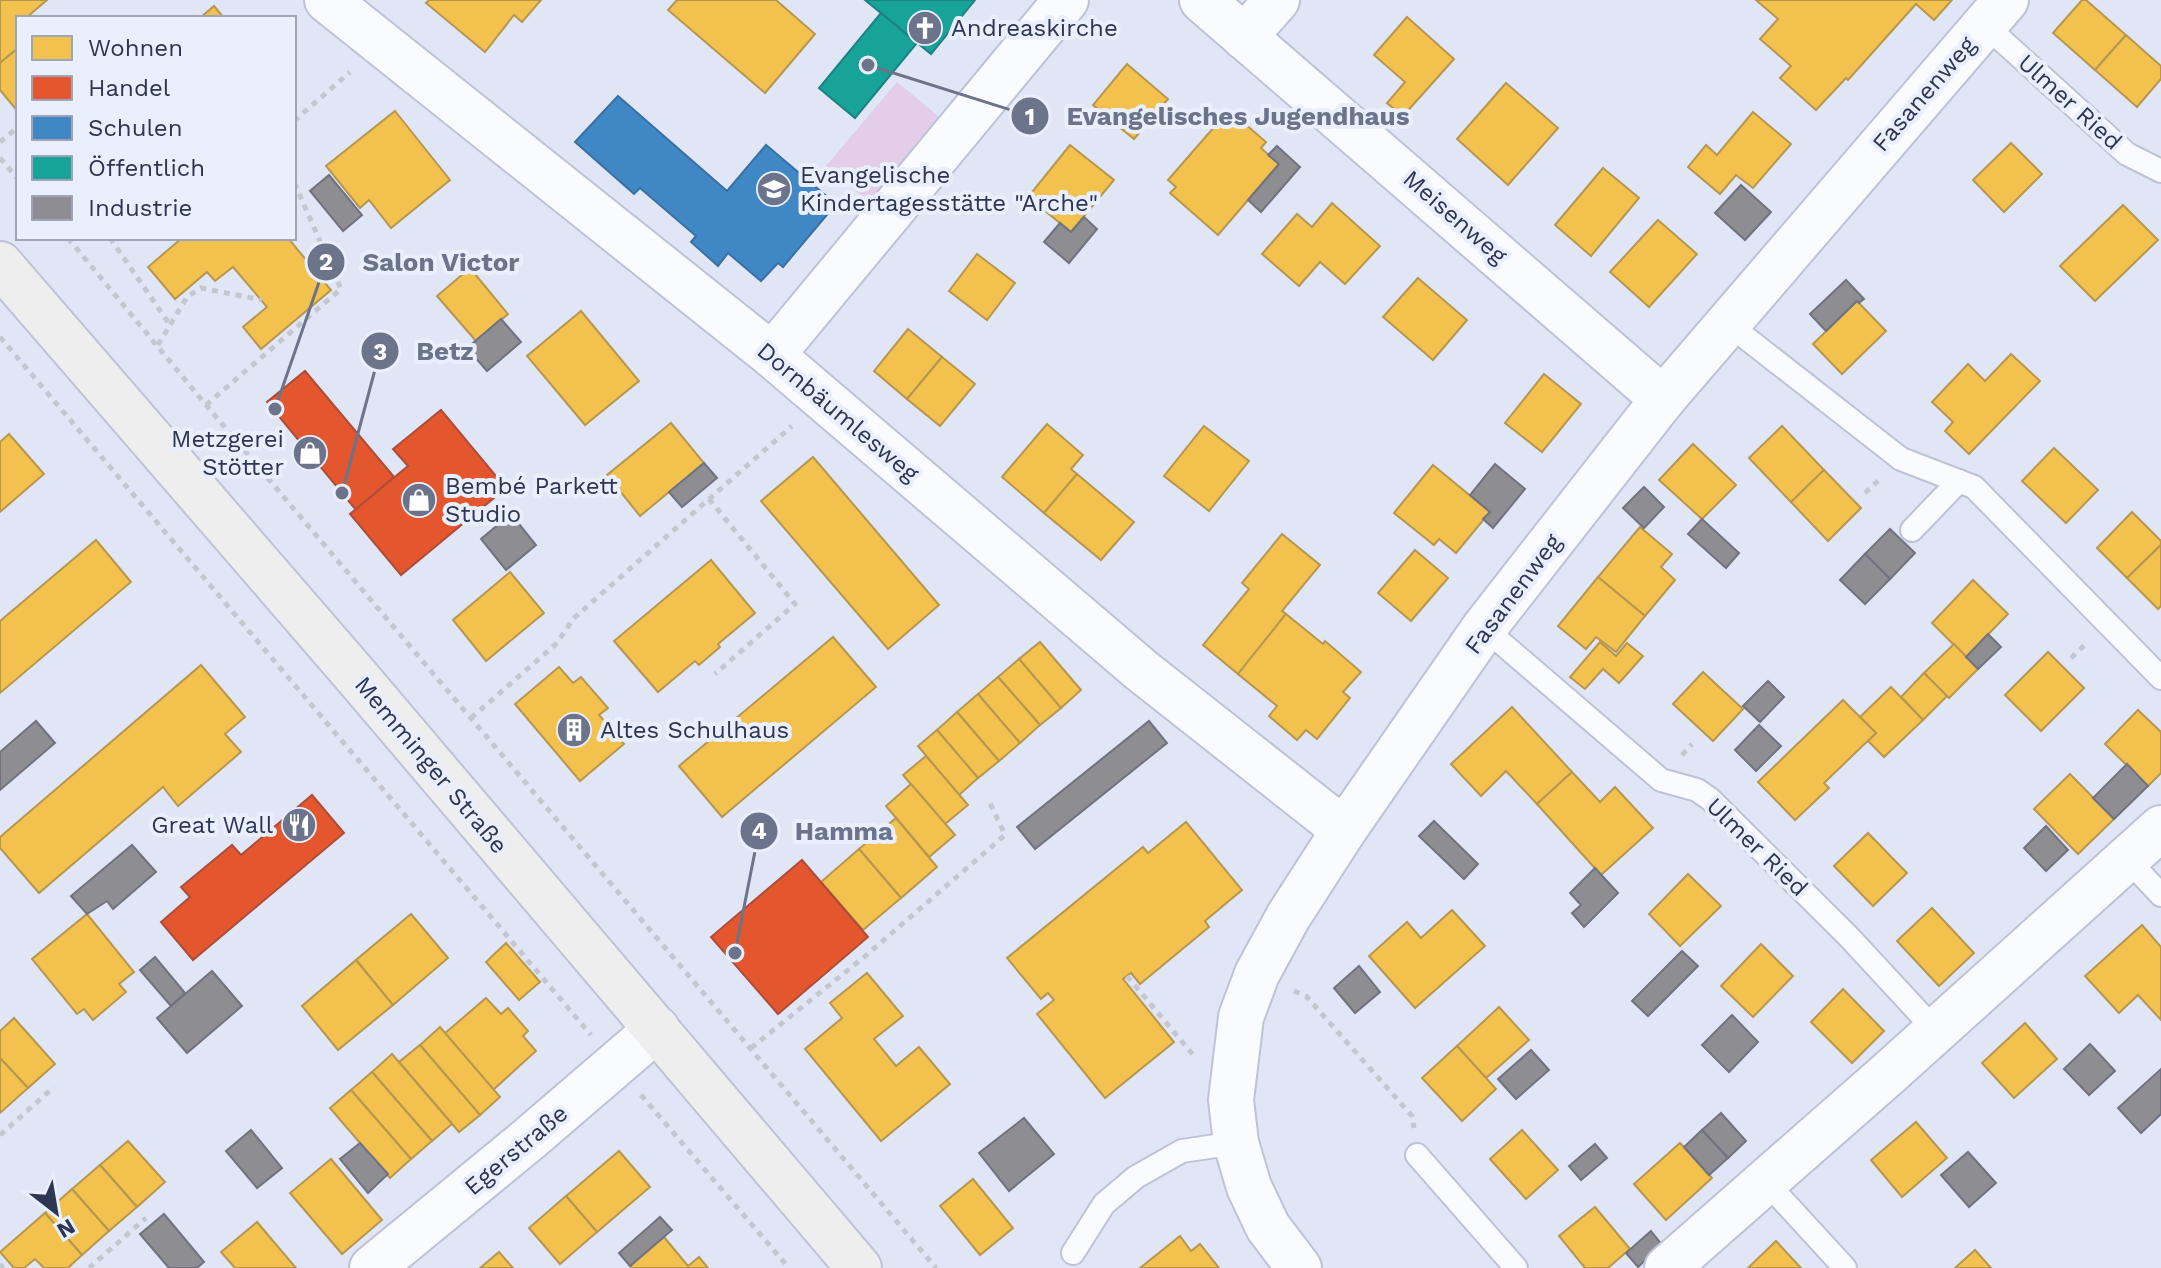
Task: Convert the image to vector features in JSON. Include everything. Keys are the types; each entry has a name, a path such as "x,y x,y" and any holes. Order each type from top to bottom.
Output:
{"main road":[{"name":"Memminger Straße","path":"0,264 859,1268"}],"street":[{"name":"Dornbäumlesweg","path":"327,0 772,355 1141,670 1344,830"},
{"path":"772,355 1066,0"},
{"name":"Meisenweg","path":"1202,0 1663,399"},
{"path":"1244,37 1277,0"},
{"name":"Fasanenweg","path":"1299,1268 1268,1227 1249,1187 1236,1143 1231,1100 1241,1017 1257,974 1288,917 1344,830 1484,628 1663,399 1995,12"},
{"path":"1667,1268 1767,1183 2161,828"},
{"name":"Egerstraße","path":"372,1268 657,1029"}],"lane":[{"name":"Ulmer Ried","path":"1995,12 2127,154 2161,171"},
{"path":"1727,323 1901,459 1974,487 2161,678"},
{"path":"1912,530 1959,481"},
{"name":"Ulmer Ried","path":"1484,628 1661,780 1697,790 1710,799 1849,937 1936,1031"},
{"path":"2128,860 2161,895"},
{"path":"1073,1253 1104,1204 1136,1177 1182,1151 1236,1143"},
{"path":"1417,1155 1516,1268"},
{"path":"1767,1183 1845,1268"}],"path":[{"path":"296,119 380,44"},
{"path":"0,142 16,129"},
{"path":"0,158 16,177"},
{"path":"206,405 341,289 296,187"},
{"path":"70,240 936,1268"},
{"path":"111,240 170,325"},
{"path":"158,345 187,297 201,288 262,300"},
{"path":"0,337 789,1268"},
{"path":"471,718 556,644 574,618 823,399"},
{"path":"709,499 795,604 715,674"},
{"path":"751,1048 863,958 1005,835 990,803"},
{"path":"1257,974 1306,996 1412,1116 1417,1155"},
{"path":"1127,976 1231,1100"},
{"path":"0,1135 54,1087"},
{"path":"89,1268 146,1218"}],"shaded area":[{"path":"897,82 943,120 871,204 826,166"}],"building: Wohnen":[{"path":"0,0 47,0 28,16 16,16 16,50 0,63"},
{"path":"429,0 541,0 522,22 514,15 485,52 426,3"},
{"path":"677,0 776,0 815,34 765,93 668,10"},
{"path":"1756,0 1952,0 1934,20 1916,4 1848,80 1846,78 1816,110 1780,78 1791,66 1760,39 1778,19"},
{"path":"2082,0 2086,0 2126,35 2095,70 2053,33"},
{"path":"214,6 222,16 202,16"},
{"path":"1407,17 1454,59 1403,116 1387,103 1405,82 1374,55"},
{"path":"2126,35 2161,66 2161,79 2137,107 2095,70"},
{"path":"16,50 16,110 0,90 0,63"},
{"path":"1127,64 1168,99 1134,139 1093,105"},
{"path":"1506,83 1558,128 1508,185 1457,139"},
{"path":"1229,110 1266,142 1261,148 1279,164 1218,235 1170,193 1176,187 1168,180"},
{"path":"395,111 450,180 391,228 369,200 360,208 326,166"},
{"path":"1753,112 1791,144 1753,188 1736,175 1720,194 1688,167 1706,145 1717,155"},
{"path":"2011,143 2042,174 2004,212 1973,180"},
{"path":"1070,145 1114,180 1071,232 1028,197"},
{"path":"1603,168 1639,198 1591,256 1555,225"},
{"path":"1332,203 1380,246 1345,284 1320,262 1299,286 1262,254 1297,214 1312,227"},
{"path":"2123,205 2158,240 2095,301 2060,266"},
{"path":"1658,220 1697,254 1649,307 1610,272"},
{"path":"180,240 290,240 331,290 261,349 243,327 267,307 233,267 215,281 207,272 175,299 148,267"},
{"path":"977,254 1015,283 987,320 949,291"},
{"path":"470,268 508,314 476,341 437,296"},
{"path":"1418,278 1467,320 1433,360 1383,317"},
{"path":"1857,301 1886,331 1842,374 1813,344"},
{"path":"581,311 639,381 585,425 527,356"},
{"path":"908,329 942,357 907,399 874,371"},
{"path":"2011,354 2040,381 1969,454 1945,431 1953,422 1932,402 1968,364 1985,381"},
{"path":"942,357 975,384 940,426 907,399"},
{"path":"1544,374 1581,404 1542,452 1505,423"},
{"path":"671,423 704,463 640,516 607,475"},
{"path":"1047,424 1083,455 1071,469 1077,474 1044,513 1002,477"},
{"path":"1204,426 1249,461 1209,511 1164,476"},
{"path":"1782,426 1824,470 1791,502 1749,458"},
{"path":"9,434 44,474 0,512 0,442"},
{"path":"1693,444 1736,485 1702,519 1659,480"},
{"path":"2054,448 2098,490 2066,523 2022,481"},
{"path":"813,457 939,605 888,649 761,501"},
{"path":"1433,465 1490,512 1456,553 1439,539 1434,545 1394,513"},
{"path":"1824,470 1861,508 1828,541 1791,502"},
{"path":"1077,474 1134,522 1101,560 1044,513"},
{"path":"2132,512 2161,541 2161,545 2127,578 2097,548"},
{"path":"1640,527 1672,554 1661,567 1675,580 1645,616 1598,577"},
{"path":"1282,534 1320,565 1282,611 1286,614 1238,674 1203,645 1249,589 1242,583"},
{"path":"96,540 131,582 0,693 0,621"},
{"path":"2161,545 2161,606 2158,609 2127,578"},
{"path":"1415,550 1448,578 1411,621 1378,593"},
{"path":"711,560 755,613 718,644 720,647 699,665 695,661 658,692 614,641"},
{"path":"510,572 544,613 486,661 453,620"},
{"path":"1598,577 1645,616 1616,652 1596,637 1586,649 1558,626"},
{"path":"1973,580 2008,614 1966,657 1932,623"},
{"path":"1286,614 1323,644 1325,641 1361,672 1343,692 1350,698 1317,739 1306,730 1297,740 1269,716 1277,706 1238,674"},
{"path":"833,637 876,687 722,817 679,766"},
{"path":"1040,642 1081,690 1061,708 1019,659"},
{"path":"1600,642 1616,656 1627,643 1643,656 1619,683 1603,669 1585,689 1570,677"},
{"path":"1954,644 1978,669 1949,698 1924,673"},
{"path":"2048,652 2084,688 2041,731 2005,695"},
{"path":"1019,659 1061,708 1040,725 998,677"},
{"path":"201,665 245,717 225,734 241,752 178,806 163,787 39,893 0,848 0,837"},
{"name":"Altes Schulhaus","path":"559,667 573,683 581,677 608,708 599,715 624,744 580,781 515,704"},
{"path":"1703,672 1743,709 1713,741 1673,704"},
{"path":"1924,673 1947,696 1923,720 1901,697"},
{"path":"998,677 1040,725 1020,743 978,694"},
{"path":"1891,687 1923,720 1884,757 1868,741 1876,733 1860,717"},
{"path":"978,694 1020,743 999,761 957,712"},
{"path":"1843,700 1876,733 1824,783 1829,788 1795,820 1758,782"},
{"path":"1512,707 1572,772 1537,804 1506,771 1481,796 1451,764"},
{"path":"2138,710 2161,732 2161,773 2148,786 2105,744"},
{"path":"957,712 999,761 978,778 937,730"},
{"path":"937,730 978,778 959,795 918,746"},
{"path":"926,756 968,805 945,824 903,775"},
{"path":"1572,772 1600,802 1615,787 1653,828 1601,875 1537,804"},
{"path":"2070,774 2114,819 2078,854 2034,809"},
{"path":"911,784 955,835 929,857 886,806"},
{"path":"896,818 937,867 901,898 859,849"},
{"path":"1186,822 1242,890 1205,921 1209,927 1140,984 1131,973 1123,979 1174,1042 1105,1098 1037,1014 1054,1000 1048,993 1041,999 1007,958 1143,847 1148,853"},
{"path":"1868,833 1907,873 1873,906 1834,866"},
{"path":"859,849 901,898 863,930 821,882"},
{"path":"1688,874 1721,906 1680,946 1649,914"},
{"path":"1932,908 1974,953 1939,986 1897,941"},
{"path":"1452,910 1485,946 1415,1008 1369,956 1407,922 1421,938"},
{"path":"87,914 134,972 119,984 126,992 93,1020 84,1009 77,1014 32,959"},
{"path":"411,914 448,958 393,1005 356,960"},
{"path":"2142,925 2161,947 2161,1020 2138,995 2119,1013 2085,976"},
{"path":"506,943 540,982 519,1000 486,962"},
{"path":"1761,944 1793,976 1753,1017 1721,986"},
{"path":"356,960 393,1005 338,1050 302,1006"},
{"path":"867,973 903,1016 874,1039 896,1066 919,1047 950,1084 881,1141 805,1049 842,1018 830,1003"},
{"path":"1843,989 1884,1031 1852,1063 1811,1022"},
{"path":"486,998 501,1014 508,1008 528,1031 523,1036 536,1051 493,1090 444,1034"},
{"path":"1499,1007 1529,1040 1486,1078 1457,1046"},
{"path":"14,1018 55,1064 28,1088 0,1058 0,1031"},
{"path":"2025,1023 2057,1059 2014,1098 1982,1063"},
{"path":"440,1027 500,1097 480,1115 420,1045"},
{"path":"420,1045 480,1115 459,1132 399,1062"},
{"path":"1457,1046 1496,1089 1462,1121 1422,1078"},
{"path":"392,1054 452,1124 432,1141 372,1072"},
{"path":"0,1058 28,1088 0,1113"},
{"path":"372,1072 432,1141 411,1159 351,1090"},
{"path":"351,1090 411,1159 390,1178 330,1108"},
{"path":"1916,1122 1947,1158 1902,1197 1871,1160"},
{"path":"1522,1130 1558,1170 1526,1199 1490,1159"},
{"path":"128,1141 165,1182 137,1207 100,1165"},
{"path":"1680,1143 1712,1178 1666,1220 1634,1184"},
{"path":"619,1151 650,1187 597,1232 566,1196"},
{"path":"331,1159 382,1220 342,1254 290,1193"},
{"path":"100,1165 137,1207 109,1231 72,1189"},
{"path":"973,1179 1013,1228 980,1255 940,1206"},
{"path":"72,1189 109,1231 82,1255 45,1213"},
{"path":"566,1196 597,1232 560,1264 529,1228"},
{"path":"1595,1207 1630,1249 1608,1268 1585,1268 1559,1236"},
{"path":"45,1213 82,1255 68,1268 44,1268 35,1259 24,1268 14,1268 0,1252"},
{"path":"257,1222 296,1268 235,1268 221,1252"},
{"path":"1180,1236 1191,1251 1200,1244 1219,1268 1140,1268"},
{"path":"664,1237 688,1266 699,1257 708,1268 630,1266"},
{"path":"1776,1241 1801,1268 1748,1268"},
{"path":"1975,1250 1991,1268 1955,1268"},
{"path":"499,1252 513,1268 480,1268"}],"building: Handel":[{"path":"305,371 394,477 356,510 267,402"},
{"path":"441,410 506,488 401,575 350,514 408,466 393,449"},
{"path":"312,795 344,833 193,960 161,922 190,897 181,887 232,845 241,855"},
{"path":"802,860 868,937 778,1014 711,937"}],"building: Schulen":[{"name":"Evangelische Kindertagesstätte \"Arche\"","path":"618,96 727,191 766,145 836,204 783,267 778,263 761,281 728,253 718,266 691,242 696,236 640,188 634,194 575,142"}],"building: Öffentlich":[{"name":"Andreaskirche","path":"865,0 975,0 931,54"},
{"path":"881,13 917,43 855,118 819,88"}],"building: Industrie":[{"path":"1277,146 1300,167 1261,212 1248,200 1279,164 1268,155"},
{"path":"329,175 362,215 343,231 310,191"},
{"path":"1741,185 1771,212 1745,240 1715,213"},
{"path":"1084,217 1097,229 1069,263 1044,242 1060,223 1071,232"},
{"path":"1846,280 1864,299 1859,303 1857,301 1826,331 1810,314"},
{"path":"501,319 521,342 487,371 467,348"},
{"path":"704,463 717,478 682,507 669,492"},
{"path":"1495,464 1525,489 1493,528 1483,519 1490,512 1470,495"},
{"path":"1644,487 1664,507 1644,528 1623,508"},
{"path":"511,514 536,545 506,570 481,539"},
{"path":"1702,519 1739,553 1726,568 1688,534"},
{"path":"1890,529 1915,553 1890,579 1865,554"},
{"path":"1865,554 1890,579 1865,604 1840,580"},
{"path":"1988,634 2001,647 1978,669 1966,657"},
{"path":"1768,681 1784,697 1760,722 1743,706"},
{"path":"36,721 55,743 0,790 0,752"},
{"path":"1149,721 1167,743 1035,849 1017,827"},
{"path":"1759,725 1781,746 1756,771 1735,750"},
{"path":"2127,764 2148,786 2114,819 2093,798"},
{"path":"1434,821 1478,864 1464,879 1419,836"},
{"path":"2046,826 2068,850 2046,871 2024,848"},
{"path":"132,845 156,872 113,909 107,901 87,914 71,896"},
{"path":"1595,868 1618,893 1584,927 1572,913 1581,905 1570,893"},
{"path":"1682,951 1698,966 1648,1016 1632,1001"},
{"path":"155,957 185,993 171,1006 140,970"},
{"path":"1359,966 1380,992 1355,1013 1334,988"},
{"path":"212,971 242,1006 187,1053 157,1018"},
{"path":"1732,1015 1758,1042 1729,1072 1702,1045"},
{"path":"2090,1044 2115,1071 2089,1095 2064,1069"},
{"path":"1531,1050 1549,1070 1516,1099 1498,1079"},
{"path":"2161,1069 2161,1114 2141,1133 2118,1108"},
{"path":"1721,1113 1746,1141 1728,1158 1702,1130"},
{"path":"1024,1118 1054,1154 1009,1191 979,1153"},
{"path":"251,1130 282,1168 257,1188 226,1151"},
{"path":"1702,1130 1728,1158 1709,1175 1684,1147"},
{"path":"360,1143 388,1174 368,1193 340,1159"},
{"path":"1595,1144 1607,1158 1581,1180 1569,1166"},
{"path":"1968,1152 1996,1183 1969,1207 1941,1175"},
{"path":"164,1214 204,1262 197,1268 169,1268 140,1234"},
{"path":"660,1217 672,1230 630,1266 619,1253"},
{"path":"1651,1231 1662,1245 1638,1267 1626,1253"}],"place":[{"name":"Andreaskirche","path":"925,28"},
{"name":"Evangelisches Jugendhaus","path":"868,65"},
{"name":"Evangelische Kindertagesstätte \"Arche\"","path":"774,189"},
{"name":"Salon Victor","path":"275,409"},
{"name":"Metzgerei Stötter","path":"310,453"},
{"name":"Betz","path":"342,493"},
{"name":"Bembé Parkett Studio","path":"419,500"},
{"name":"Altes Schulhaus","path":"574,730"},
{"name":"Great Wall","path":"299,825"},
{"name":"Hamma","path":"735,953"}]}
